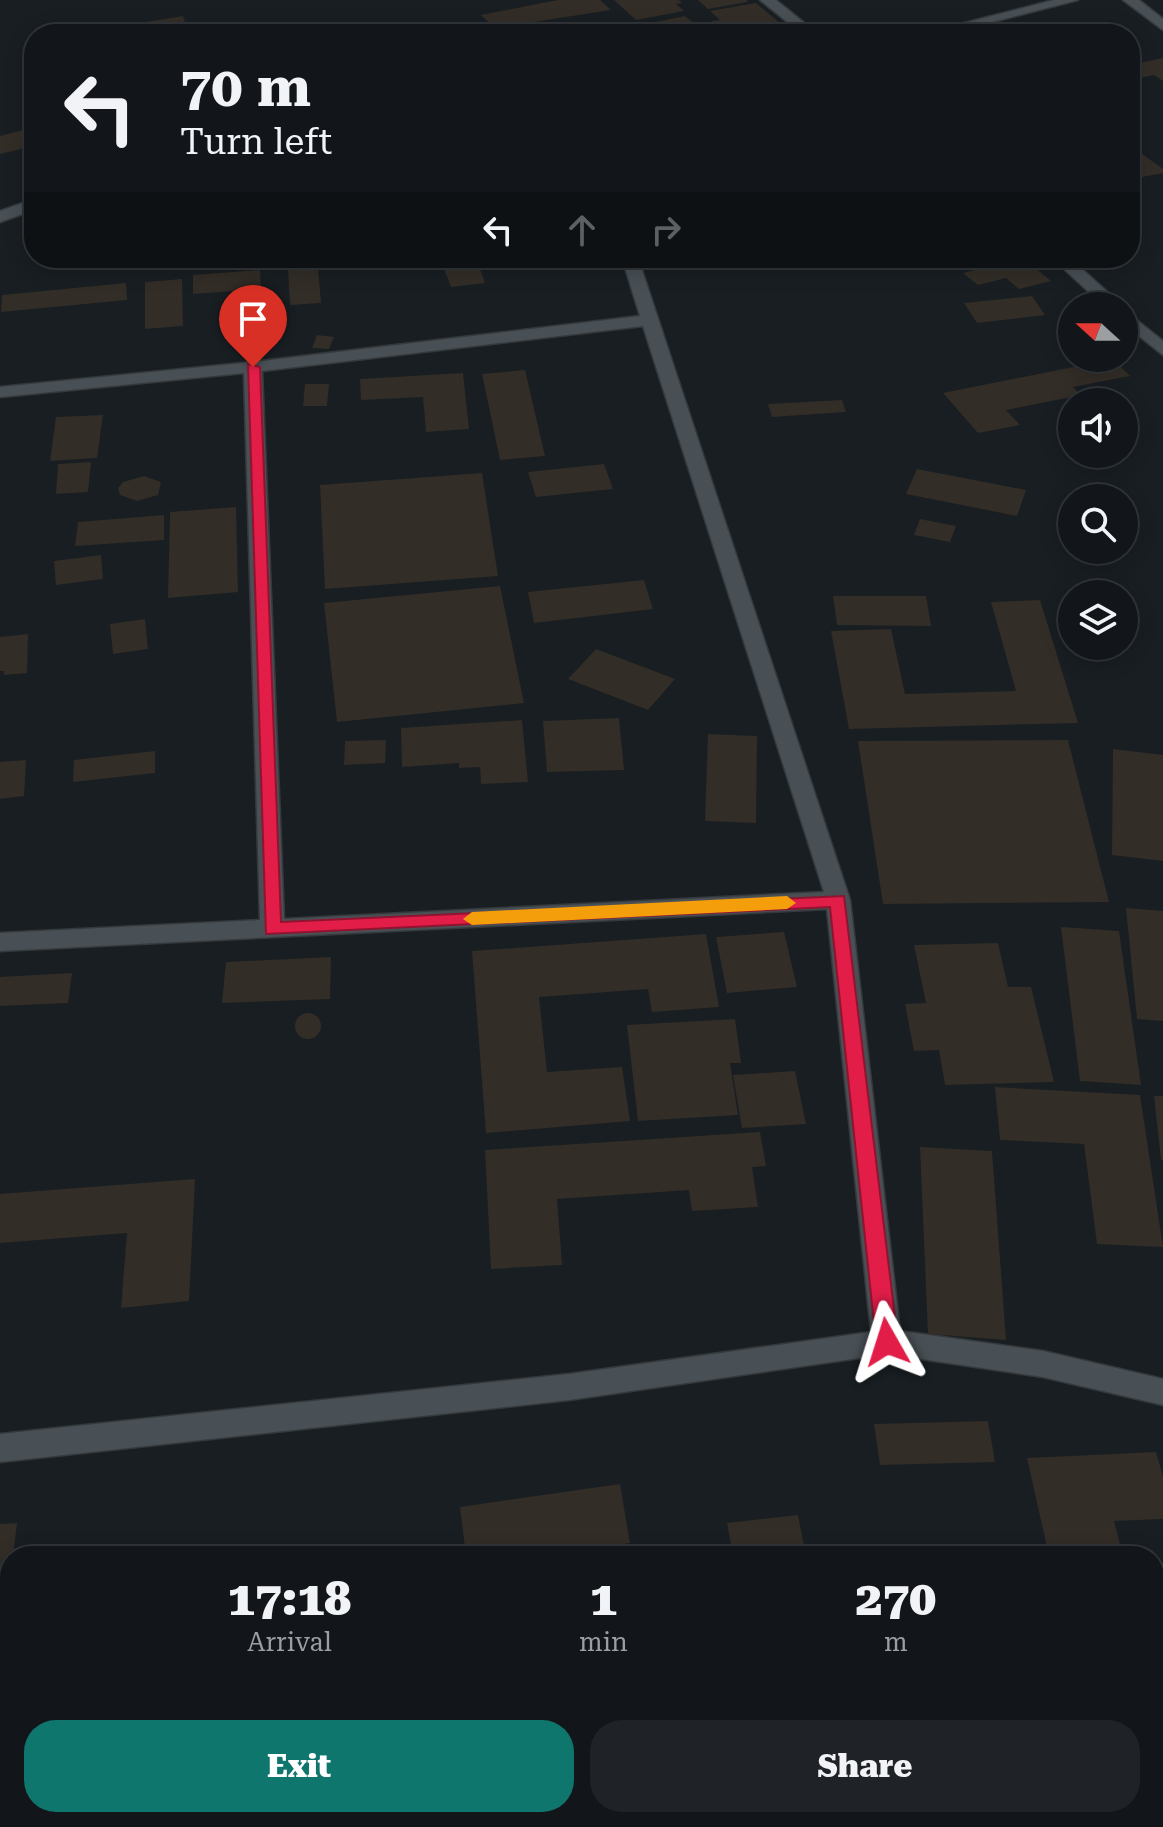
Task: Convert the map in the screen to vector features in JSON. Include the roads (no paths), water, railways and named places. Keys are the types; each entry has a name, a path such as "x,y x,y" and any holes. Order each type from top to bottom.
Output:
{"street":[{"path":"767,0 798,24"},
{"path":"970,24 1071,0"},
{"path":"1130,0 1163,26"},
{"path":"0,217 24,208"},
{"path":"633,268 838,900 887,1342"},
{"path":"1071,268 1098,292"},
{"path":"0,392 253,367 651,320"},
{"path":"1138,328 1163,350"},
{"path":"253,367 272,929"},
{"path":"0,942 838,900"},
{"path":"0,1448 569,1387 887,1342 1043,1364 1163,1392"}]}
